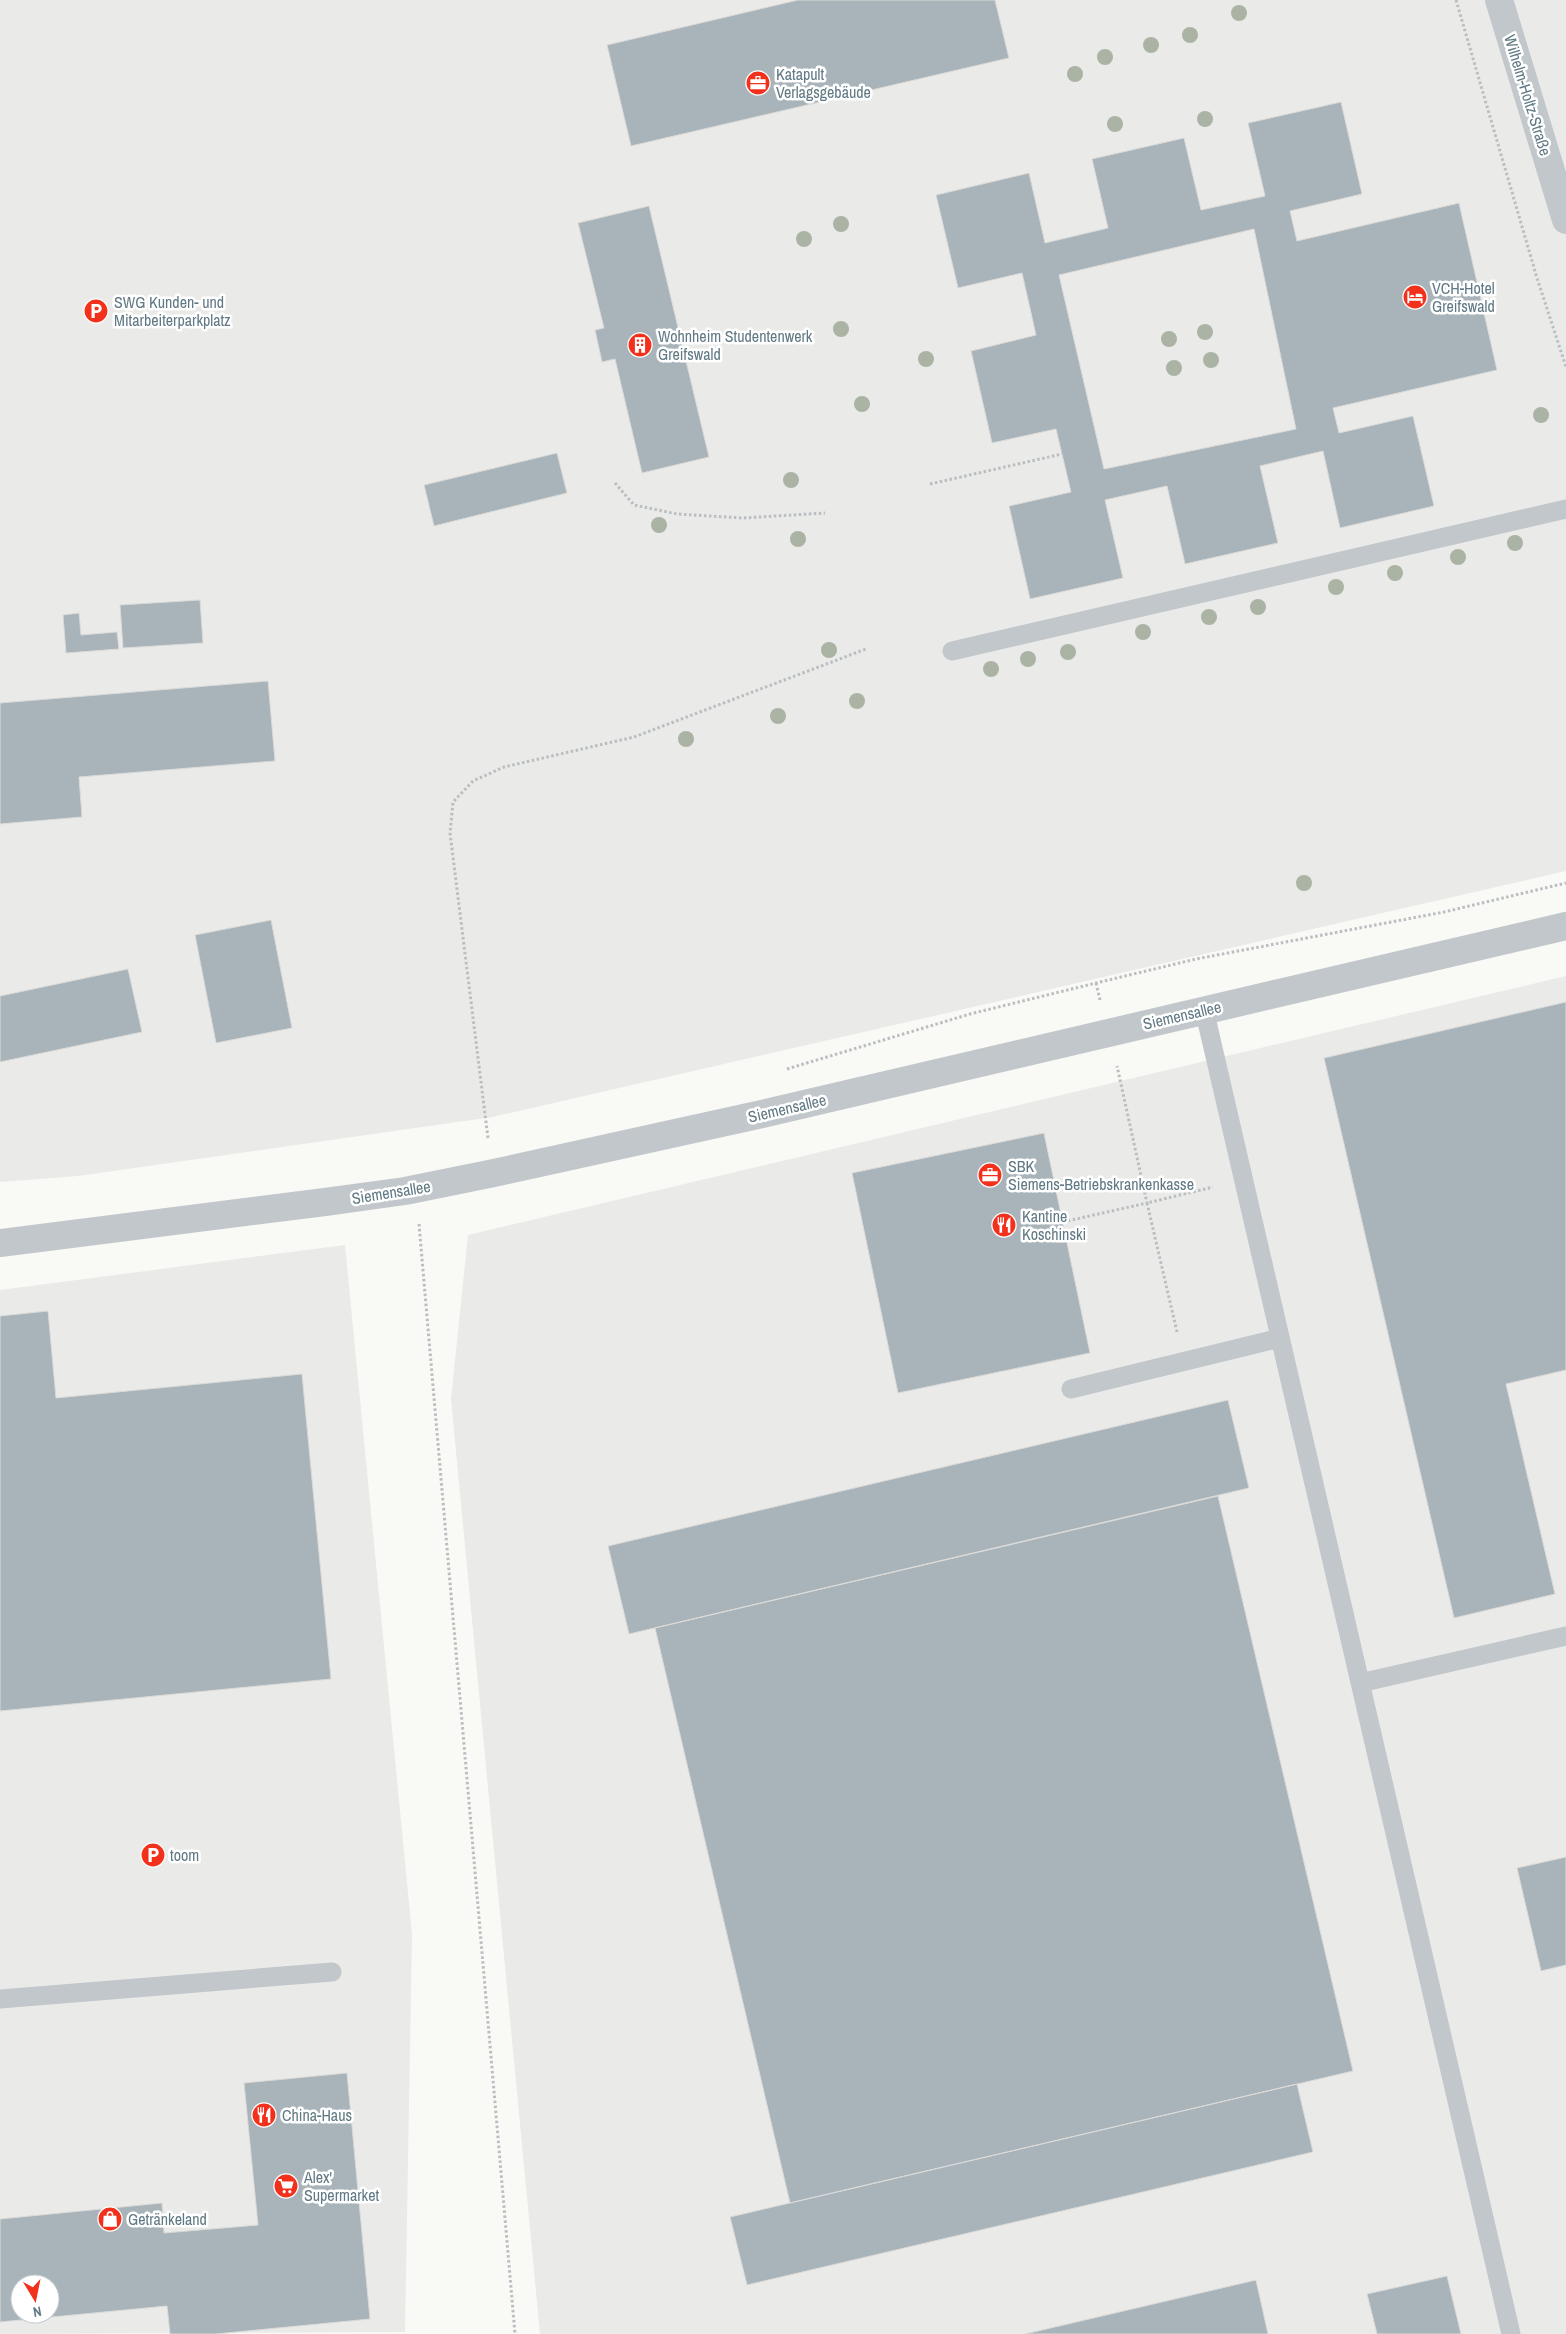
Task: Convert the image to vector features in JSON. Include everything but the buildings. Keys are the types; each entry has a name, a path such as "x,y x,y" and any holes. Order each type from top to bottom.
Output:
{"street":[{"name":"Wilhelm-Holtz-Straße","path":"1499,0 1566,220"},
{"name":"Siemensallee","path":"0,1243 405,1191 762,1114 1204,1009 1566,926"}],"lane":[{"path":"952,651 1566,509"},
{"path":"1204,1009 1511,2334"},
{"path":"1071,1389 1280,1338"},
{"path":"1360,1683 1566,1636"},
{"path":"0,1999 332,1972"}],"path":[{"path":"1456,0 1537,278 1566,368"},
{"path":"930,484 1062,454"},
{"path":"615,483 634,505 677,514 743,518 825,513"},
{"path":"480,1142 489,1140 450,833 453,802 473,781 504,767 634,737 866,649"},
{"path":"782,1070 970,1014 1196,959 1444,912 1566,883"},
{"path":"1096,983 1109,1032 1184,1362"},
{"path":"1063,1222 1244,1180"},
{"path":"418,1218 515,2334"}],"shaded area":[{"path":"0,0 1566,0 1566,871 493,1117 78,1176 0,1182"},
{"path":"1566,976 1566,2334 540,2334 451,1399 468,1235"},
{"path":"345,1245 412,1934 405,2332 0,2334 0,1290"}],"place":[{"name":"Katapult Verlagsgebäude","path":"758,83"},
{"name":"VCH-Hotel Greifswald","path":"1415,297"},
{"name":"SWG Kunden- und Mitarbeiterparkplatz","path":"96,311"},
{"name":"Wohnheim Studentenwerk Greifswald","path":"640,345"},
{"name":"SBK Siemens-Betriebskrankenkasse","path":"990,1175"},
{"name":"Kantine Koschinski","path":"1004,1225"},
{"name":"toom","path":"153,1855"},
{"name":"China-Haus","path":"264,2115"},
{"name":"Alex' Supermarket","path":"286,2186"},
{"name":"Getränkeland","path":"110,2219"}]}
